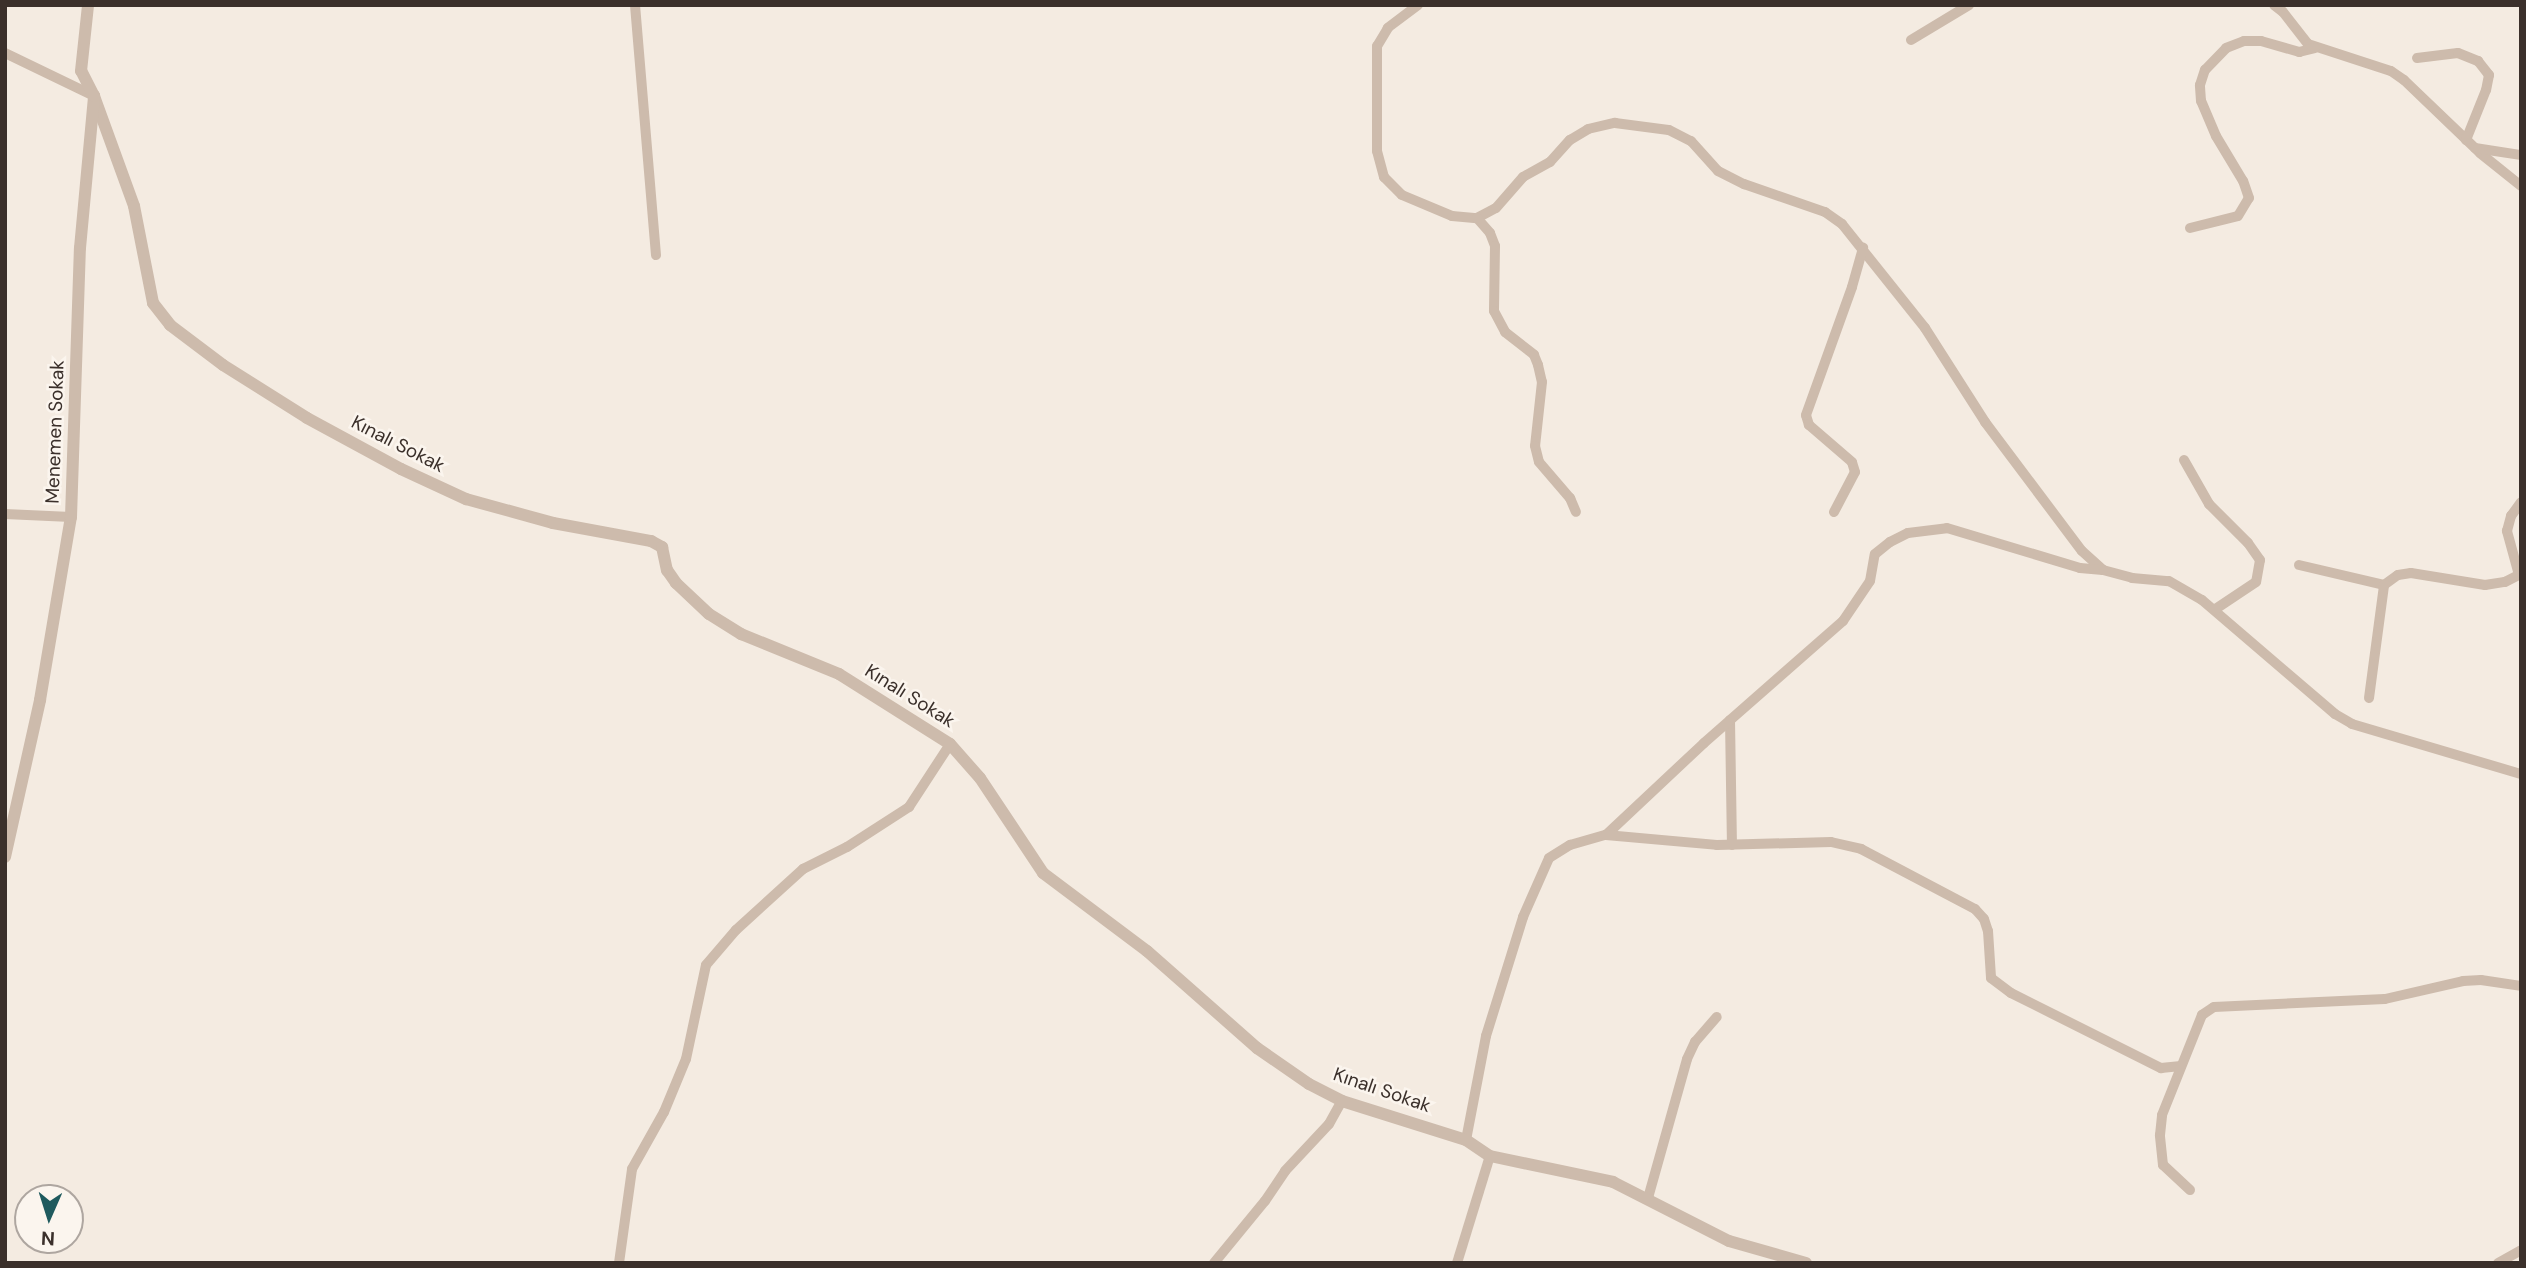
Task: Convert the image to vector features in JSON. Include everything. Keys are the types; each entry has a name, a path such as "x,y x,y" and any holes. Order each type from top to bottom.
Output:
{"street":[{"name":"Menemen Sokak","path":"5,857 19,800 71,517 80,248 94,96 81,71 88,5"},
{"path":"635,5 656,255"},
{"path":"1418,5 1388,28 1377,46 1377,151 1384,177 1402,195 1452,216 1477,218 1496,208 1523,177 1550,162 1570,141 1588,129 1615,123 1669,130 1691,141 1718,171 1744,184 1825,212 1842,224 1863,248 1925,328 1985,422 2082,551 2103,570"},
{"path":"1911,40 1969,5"},
{"path":"2274,5 2283,12 2308,44 2315,48 2391,71 2521,186"},
{"path":"2190,229 2238,216 2249,198 2201,101 2200,85 2205,70 2226,48 2244,41 2261,41 2299,52 2315,48"},
{"path":"2417,58 2458,52 2478,61 2489,75 2486,90 2466,139"},
{"path":"5,53 94,96"},
{"name":"Kınalı Sokak","path":"94,96 134,206 153,303 159,315 187,338 307,418 438,487 516,514 651,541 662,547 667,570 676,583 709,614 741,634 839,674 950,744 980,778 1043,873 1147,951 1257,1048 1309,1084 1342,1101 1466,1140 1490,1156 1613,1182 1729,1241 1806,1263"},
{"path":"2475,148 2521,155"},
{"path":"1477,218 1490,233 1495,246 1494,312 1504,332 1534,355 1538,365 1542,382 1535,446 1539,462 1570,498 1576,512"},
{"path":"1834,512 1856,472 1852,462 1809,425 1806,415 1852,287 1863,248"},
{"path":"2184,460 2210,504 2260,560 2256,582 2214,610"},
{"path":"2369,698 2384,585 2398,575 2411,573 2485,585 2495,585 2520,575 2507,531 2511,516 2521,502"},
{"path":"5,514 71,517"},
{"path":"1606,835 1730,720 1843,621 1871,581 1875,554 1908,533 1947,528 2073,566 2132,578 2169,581 2202,600 2334,714 2352,724 2521,774"},
{"path":"2300,565 2384,585"},
{"path":"1730,720 1732,845"},
{"path":"619,1263 632,1169 664,1112 686,1059 706,965 736,930 803,869 848,847 909,807 950,744"},
{"path":"5,797 19,800"},
{"path":"1466,1140 1486,1036 1523,917 1549,858 1570,845 1606,835 1732,845 1831,842 1861,849 1975,909 1984,919 1989,931 1992,978 2011,993 2161,1068 2181,1066"},
{"path":"2190,1190 2163,1165 2162,1115 2202,1015 2214,1007 2385,999 2481,980 2521,986"},
{"path":"1648,1198 1687,1059 1695,1042 1717,1017"},
{"path":"1214,1263 1265,1201 1285,1171 1329,1124 1342,1101"},
{"path":"1457,1263 1490,1156"},
{"path":"2498,1263 2521,1250"}]}
